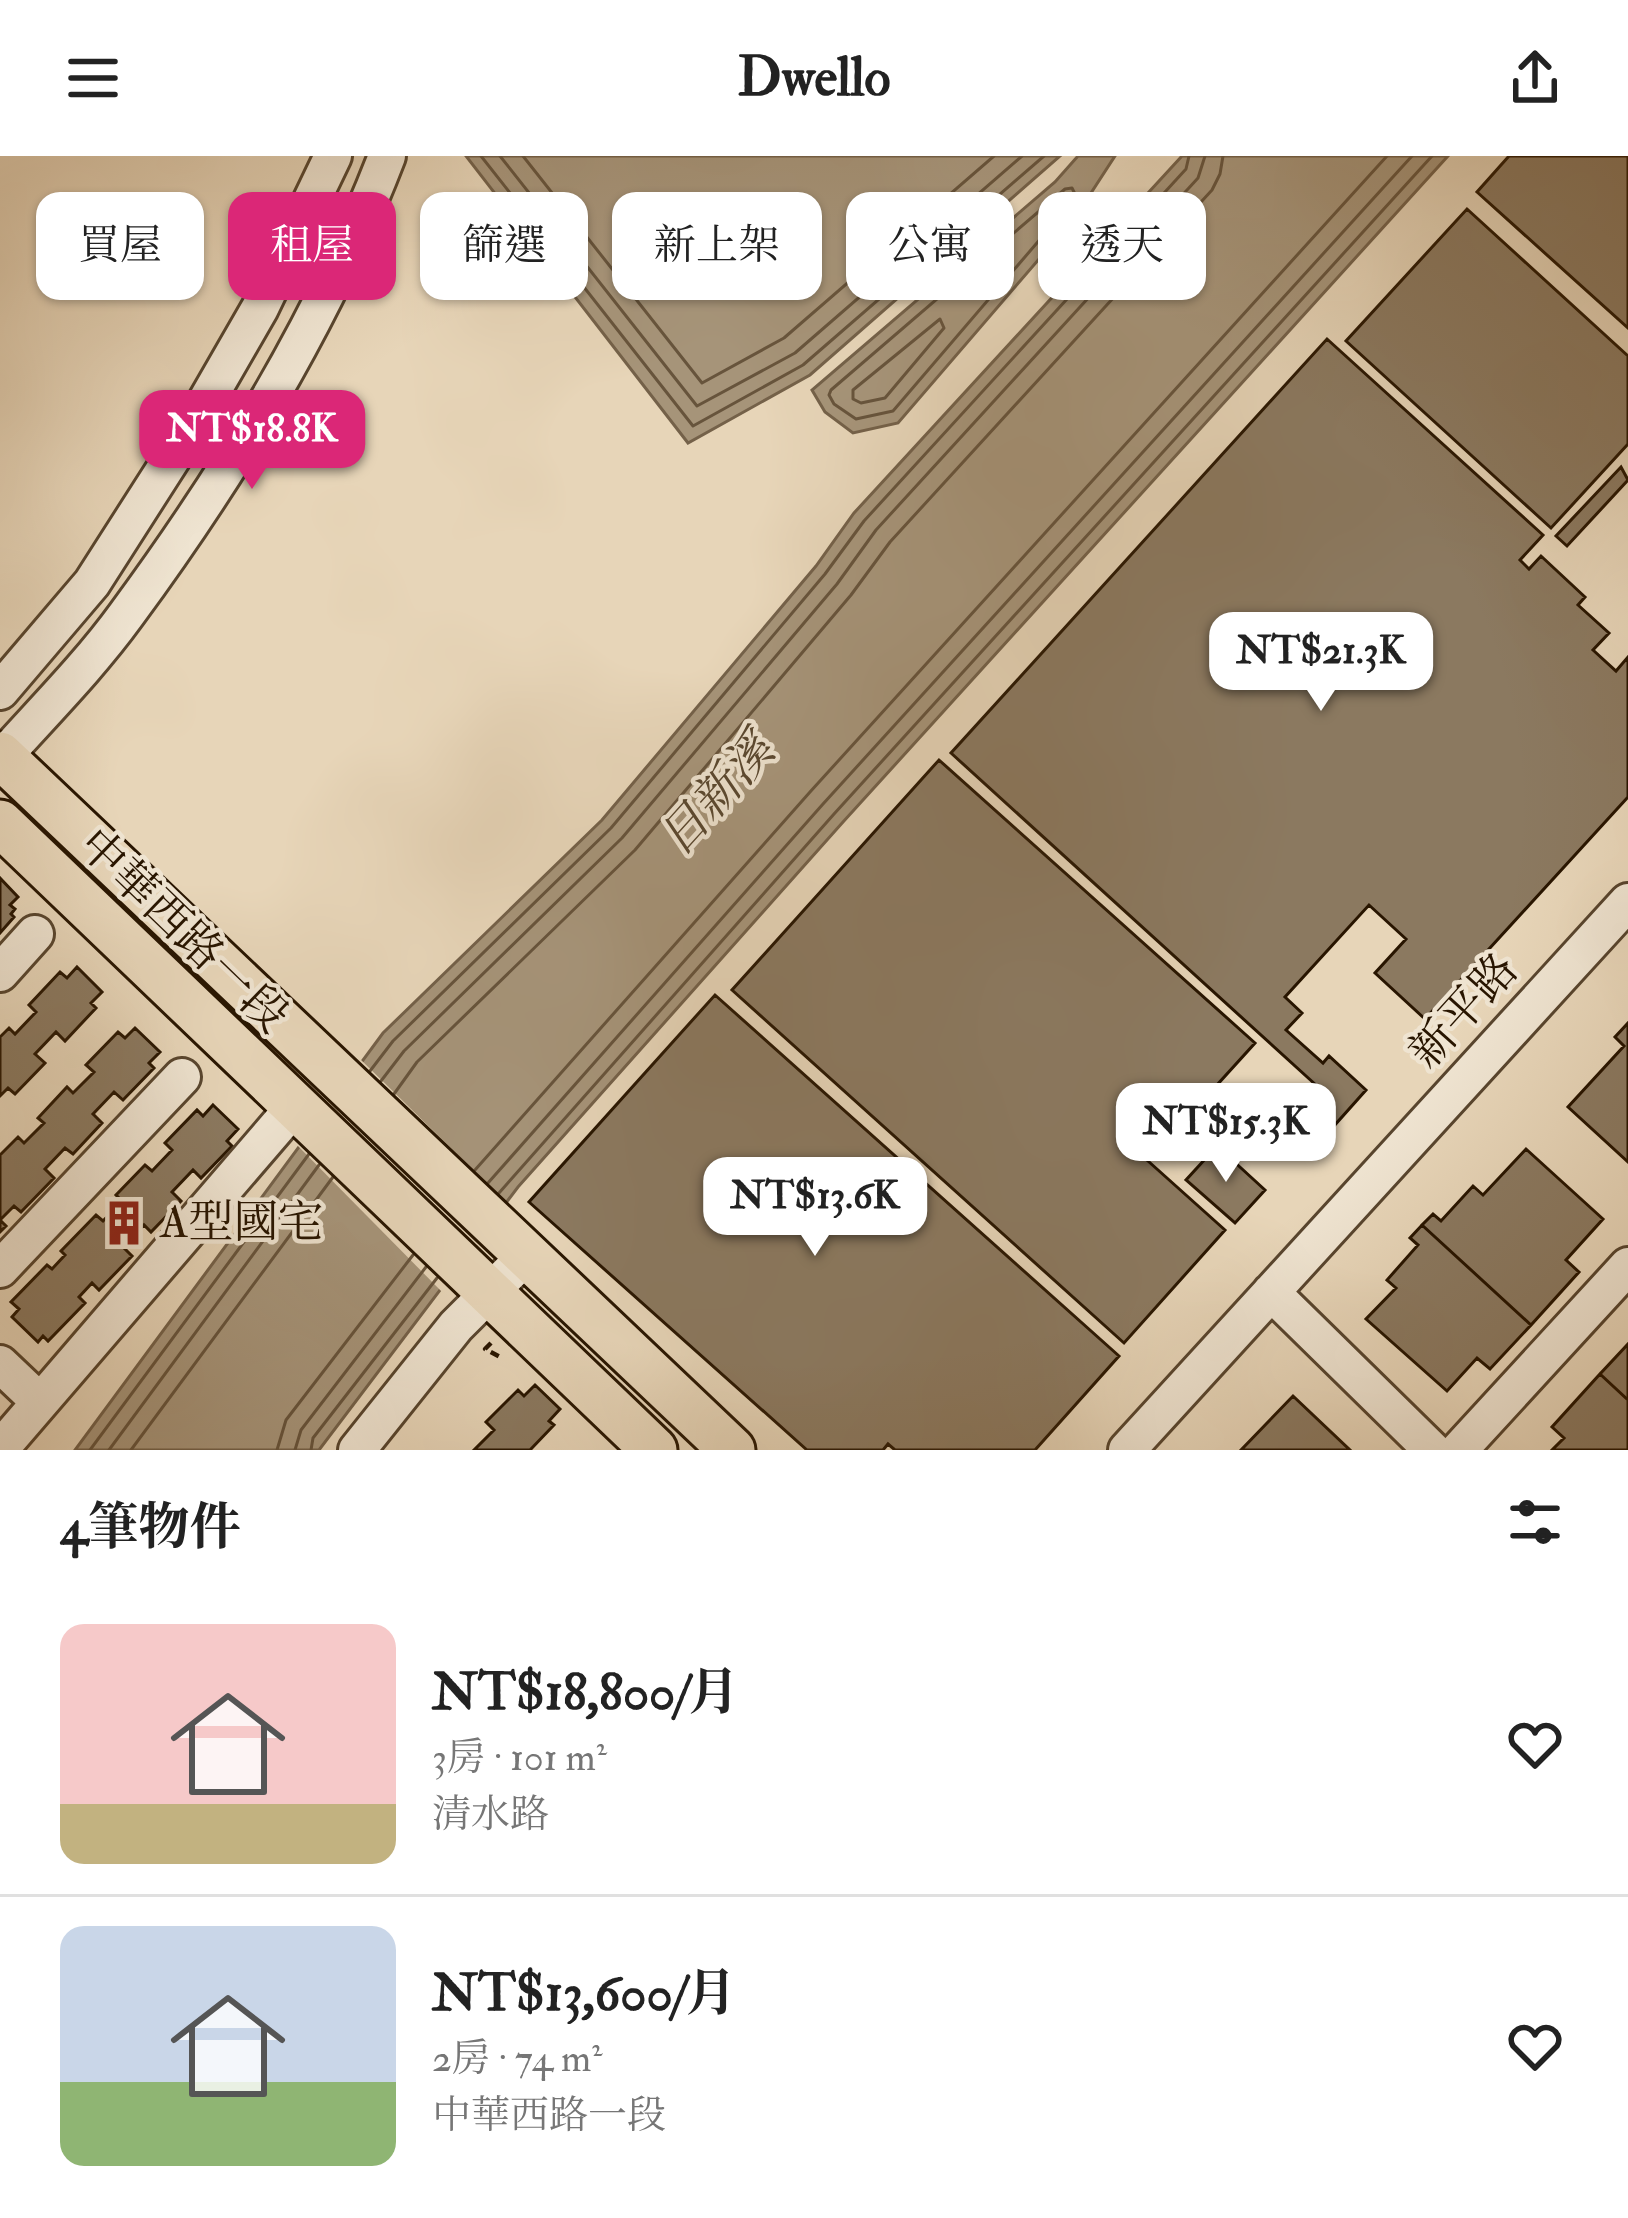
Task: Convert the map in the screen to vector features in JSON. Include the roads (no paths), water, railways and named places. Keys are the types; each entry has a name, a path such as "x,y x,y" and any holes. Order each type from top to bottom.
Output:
{"main road":[{"name":"中華西路一段","path":"1,758 515,1244"},
{"name":"中華西路一段","path":"0,823 480,1282"},
{"path":"515,1244 732,1450"},
{"path":"480,1282 654,1450"}],"street":[{"path":"0,692 92,583 188,433 260,308 333,156"},
{"path":"1,758 124,618 232,458 310,329 387,156"},
{"name":"新平路","path":"1127,1450 1628,902"},
{"path":"0,973 35,934"},
{"path":"0,1269 182,1076"},
{"path":"0,1450 295,1106"},
{"path":"357,1450 456,1326 480,1282 515,1244"},
{"path":"1459,1450 1628,1266"},
{"path":"1271,1292 1432,1450"},
{"path":"0,1364 39,1401"}],"water":[{"path":"466,156 1060,156 1014,196 1014,192 846,192 846,300 896,300 810,375 688,443 577,300 588,300 588,192 494,192"},
{"path":"1078,156 1115,156 1092,192 1043,192"},
{"name":"日新溪","path":"1182,156 1448,156 518,1187 319,1450 75,1450 383,1033 602,820 816,566 854,513 1050,300 1206,300 1206,192 1149,192"},
{"path":"1038,197 1038,260 1014,288 1014,217"},
{"path":"917,300 1004,300 898,423 853,433 825,412 812,390"}],"place":[{"name":"A型國宅","path":"124,1223"}]}
